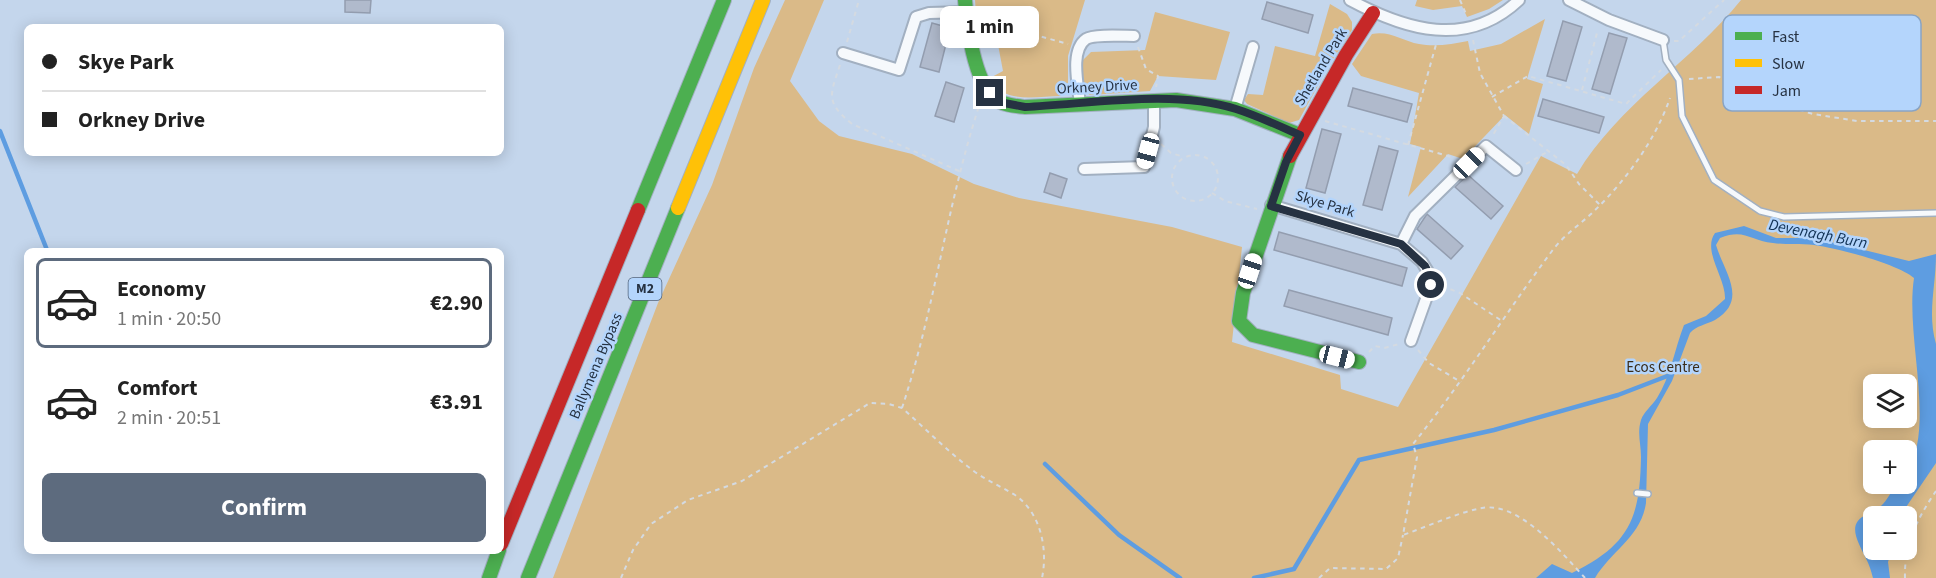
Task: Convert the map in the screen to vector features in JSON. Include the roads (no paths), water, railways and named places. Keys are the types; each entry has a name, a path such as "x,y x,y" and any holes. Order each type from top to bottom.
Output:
{"main road":[{"name":"Ballymena Bypass","path":"504,537 724,0"},
{"name":"Ballymena Bypass","path":"528,578 763,0"},
{"name":"Orkney Drive","path":"966,9 983,80 998,100 1017,106 1176,100 1235,109 1300,135"},
{"name":"Shetland Park","path":"1271,206 1286,162 1300,135 1373,12"},
{"name":"Skye Park","path":"1271,206 1243,293 1239,321 1253,335 1359,362"},
{"path":"489,578 498,554"}],"street":[{"path":"1350,0 1407,26 1440,30 1470,26 1499,15 1519,0"},
{"path":"1569,0 1601,16 1663,40"},
{"path":"843,53 899,70 916,17 929,13 966,9"},
{"path":"1080,105 1077,64 1080,47 1089,38 1134,36"},
{"path":"1235,109 1253,47"},
{"path":"1084,169 1144,167 1153,136 1154,100"},
{"path":"1401,244 1415,216 1486,146 1516,170"},
{"name":"Skye Park","path":"1271,206 1401,244 1425,266 1431,281 1411,341"}],"lane":[{"path":"1663,40 1669,63 1679,80 1682,116 1714,180 1760,211 1784,217 1936,213"},
{"path":"1637,493 1648,494"}],"water":[{"path":"1744,226 1776,238 1815,238 1909,261 1936,254 1932,321 1936,344 1936,463 1917,491 1920,406 1913,327 1914,278 1895,267 1837,249 1809,244 1765,242 1742,235 1729,235 1720,238 1716,245 1731,285 1731,304 1715,320 1690,333 1672,381 1648,424 1646,503 1638,525 1595,578 1536,578 1552,564 1572,573 1591,563 1607,552 1628,528 1638,497 1641,420 1662,390 1684,325 1706,316 1725,299 1711,248 1715,233"},
{"path":"1890,494 1915,494 1907,506 1880,506"},
{"path":"1863,517 1863,552 1855,528"},
{"path":"1867,560 1889,560 1890,578 1873,578"}],"waterway":[{"path":"0,131 46,248"},
{"path":"1254,578 1294,569 1359,460 1494,430 1618,395 1670,375"},
{"path":"1045,464 1119,535 1180,578"}],"water label":[{"name":"Devenagh Burn","path":"1818,234"}],"park label":[{"name":"Ecos Centre","path":"1663,367"}]}
